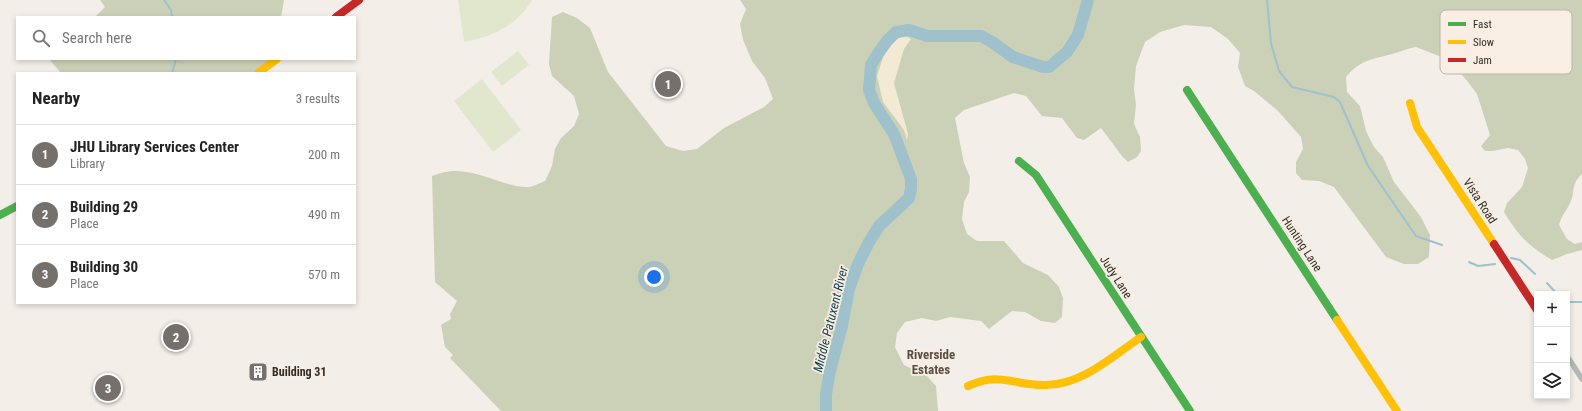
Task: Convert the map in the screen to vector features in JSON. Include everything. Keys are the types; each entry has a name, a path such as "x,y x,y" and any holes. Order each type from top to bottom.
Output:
{"street":[{"path":"337,16 359,0"},
{"path":"259,72 276,60"},
{"name":"Hunting Lane","path":"1187,90 1397,411"},
{"name":"Vista Road","path":"1410,103 1416,127 1534,305"},
{"name":"Judy Lane","path":"1019,161 1036,175 1190,411"},
{"path":"0,215 16,207"},
{"path":"968,386 990,377 1039,384 1065,382 1083,374 1141,337"},
{"path":"1570,361 1582,379"}],"green space":[{"path":"100,0 284,0 281,16 96,16 105,7"},
{"path":"458,0 532,0 519,17 503,29 484,37 464,42"},
{"path":"740,0 1582,0 1582,174 1576,181 1572,199 1561,218 1559,225 1567,239 1575,244 1582,242 1582,250 1552,260 1530,245 1514,227 1504,212 1507,203 1522,187 1528,168 1525,159 1518,150 1508,148 1485,151 1481,146 1490,135 1477,94 1461,74 1572,74 1572,10 1440,10 1440,56 1416,47 1410,48 1362,63 1351,71 1346,77 1347,92 1360,106 1366,131 1374,147 1383,157 1394,182 1421,217 1430,235 1429,257 1418,264 1404,264 1386,257 1334,187 1319,181 1302,180 1296,173 1296,162 1303,149 1301,137 1278,111 1254,91 1245,86 1238,67 1240,53 1228,39 1211,27 1184,25 1160,32 1145,42 1136,66 1134,89 1136,105 1134,124 1140,137 1141,151 1137,157 1128,162 1101,128 1084,140 1077,138 1062,118 1042,116 1026,96 1014,93 964,110 955,118 964,163 970,177 969,192 964,202 962,219 967,234 977,241 1004,241 1023,263 1048,275 1059,287 1063,298 1062,317 1055,323 1041,321 1025,312 1012,311 989,329 981,321 950,317 936,321 922,318 905,322 897,333 895,347 904,365 927,376 936,386 938,411 501,411 450,358 453,355 445,347 441,325 451,319 450,314 457,301 435,282 432,176 445,172 468,172 501,182 527,187 545,181 552,166 555,149 561,138 574,126 579,114 574,96 552,76 549,64 552,17 563,12 577,18 590,28 608,72 666,146 683,151 697,149 724,128 764,107 773,99 765,78 752,61 743,40 740,24 746,9"},
{"path":"518,51 529,65 502,86 491,72"},
{"path":"50,60 271,60 254,72 60,72"},
{"path":"482,79 521,130 493,152 454,101"}],"sand":[{"path":"906,36 911,39 904,49 894,83 908,134 907,140 904,130 883,102 877,76 884,54 896,39"}],"waterway":[{"path":"164,0 171,10 172,16"},
{"name":"Middle Patuxent River","path":"826,411 826,394 830,371 842,326 849,289 858,264 879,226 909,198 911,189 911,179 894,134 874,103 869,90 871,65 879,52 896,32 909,30 927,36 981,36 1013,57 1043,67 1049,67 1067,52 1078,35 1088,0"},
{"path":"1267,0 1271,43 1279,71 1292,87 1334,97 1340,102 1368,166 1416,236 1442,245"},
{"path":"172,72 176,60"},
{"path":"1511,258 1520,260 1535,274"},
{"path":"1469,262 1478,266 1495,264"},
{"path":"1547,283 1554,291"},
{"path":"1570,302 1582,302"}],"traffic: fast":[{"path":"1187,90 1337,320"},
{"path":"1019,161 1036,175 1190,411"},
{"path":"0,215 16,207"}],"traffic: slow":[{"path":"259,72 276,60"},
{"path":"1410,103 1417,127 1494,244"},
{"path":"1337,320 1397,411"},
{"path":"968,386 980,382 999,379 1035,385 1059,384 1084,375 1108,361 1141,337"}],"traffic: jam":[{"path":"337,16 359,0"},
{"path":"1494,244 1534,305"}],"place":[{"name":"JHU Library Services Center","path":"668,84"},
{"name":"Building 29","path":"176,337"},
{"name":"Building 31","path":"258,372"},
{"name":"Building 30","path":"108,388"}],"district":[{"name":"Riverside Estates","path":"931,362"}]}
